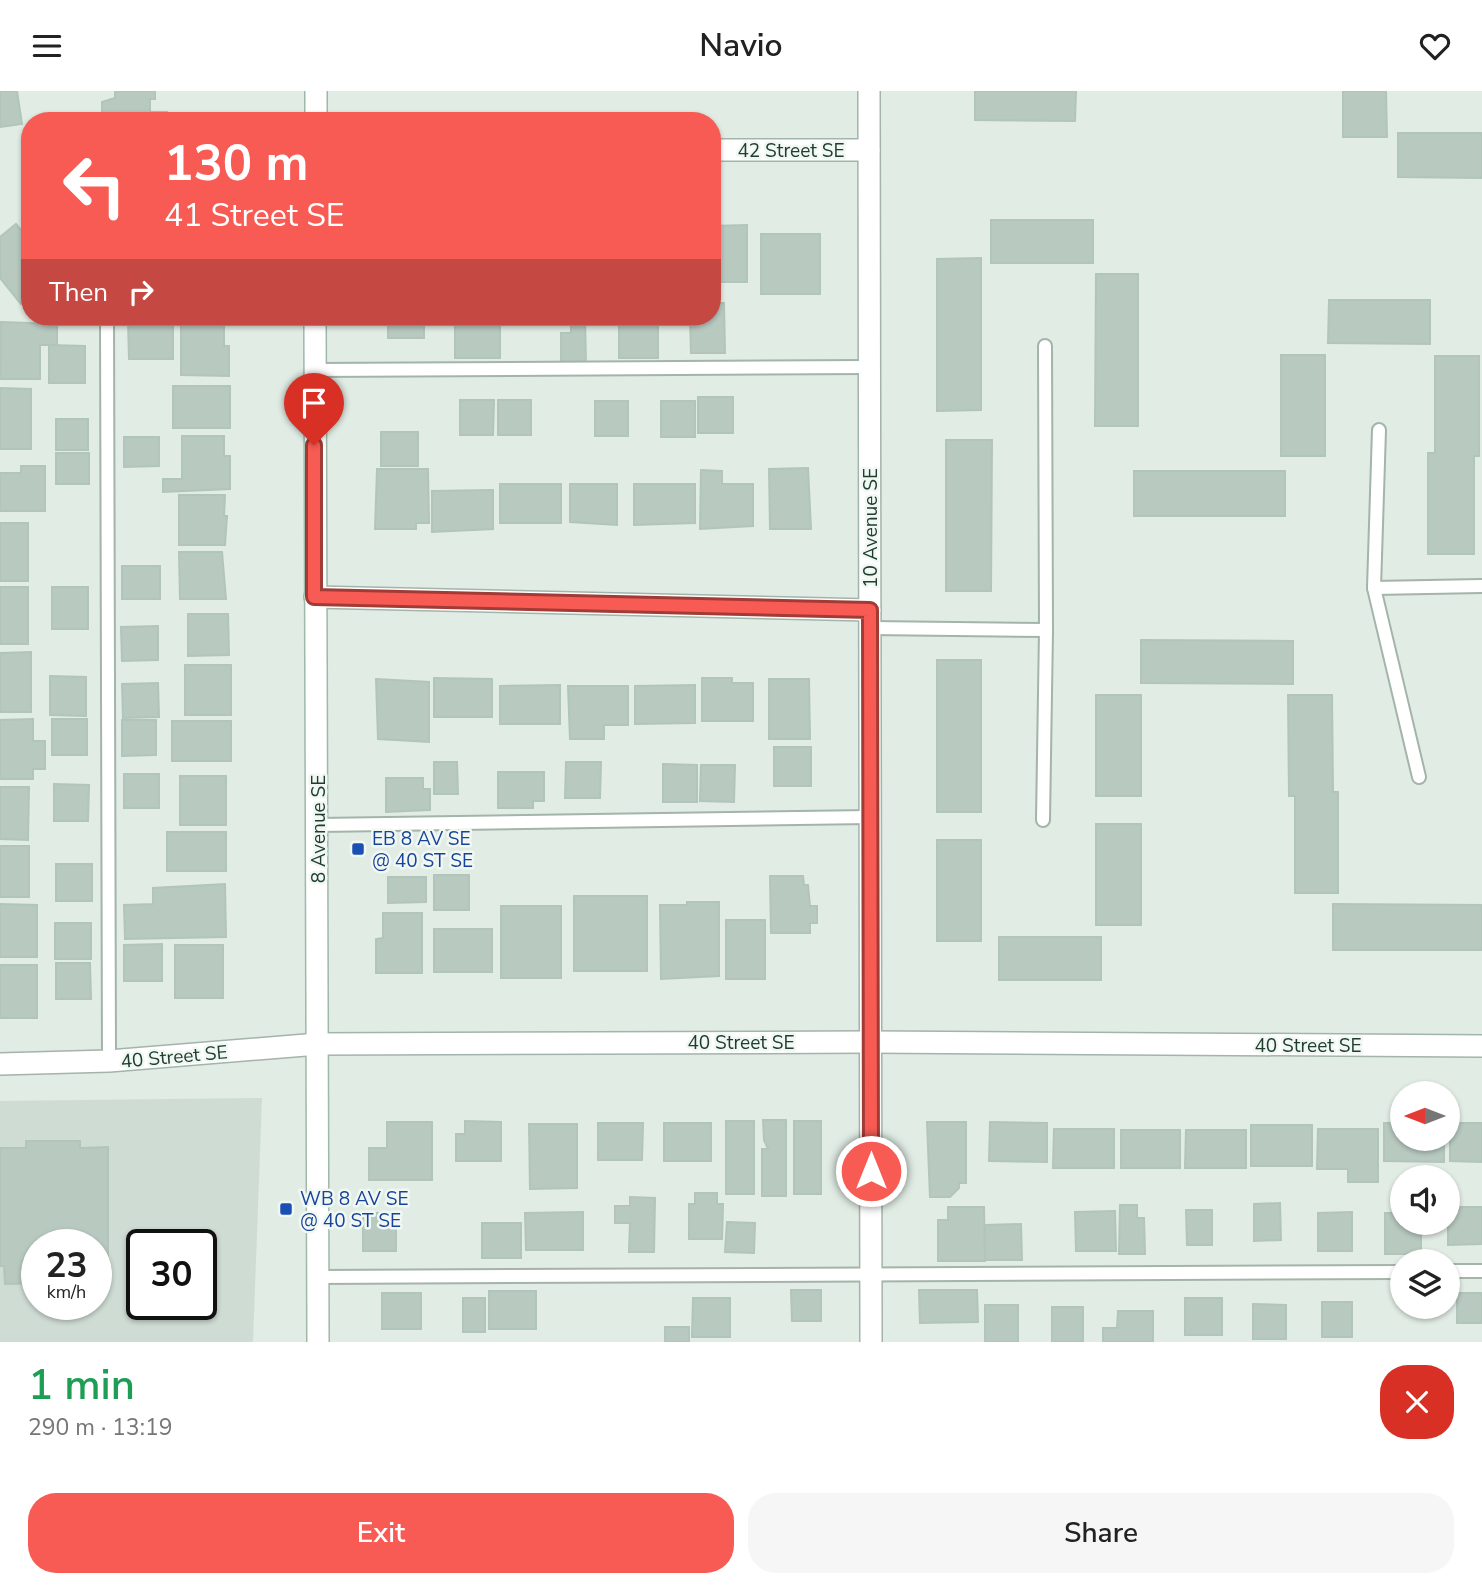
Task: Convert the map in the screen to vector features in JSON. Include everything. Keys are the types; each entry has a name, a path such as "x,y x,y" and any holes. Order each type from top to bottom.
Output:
{"street":[{"path":"316,91 316,112"},
{"name":"10 Avenue SE","path":"869,91 872,1342"},
{"name":"42 Street SE","path":"721,150 869,149"},
{"name":"8 Avenue SE","path":"315,326 318,1342"},
{"path":"314,597 870,619"},
{"name":"40 Street SE","path":"0,1064 109,1061 318,1044 870,1042 1482,1046"}],"lane":[{"path":"107,326 109,1061"},
{"path":"1043,820 1046,630 1045,346"},
{"path":"314,369 869,367"},
{"path":"1379,430 1374,588 1419,777"},
{"path":"1374,588 1482,586"},
{"path":"870,619 1046,630"},
{"path":"318,825 870,817"},
{"path":"1460,1271 1482,1271"},
{"path":"318,1277 1390,1272"}],"shaded area":[{"path":"262,1098 253,1342 0,1342 0,1101"}],"building":[{"path":"0,91 17,91 21,124 0,127"},
{"path":"115,91 155,91 155,99 150,99 150,112 102,112 102,102 115,98"},
{"path":"975,91 1076,91 1075,121 975,120"},
{"path":"1343,91 1386,91 1387,137 1343,137"},
{"path":"1398,133 1482,133 1482,178 1398,177"},
{"path":"991,220 1093,220 1093,263 991,263"},
{"path":"16,224 21,230 21,304 0,278 0,237"},
{"path":"747,225 747,282 721,282 721,226"},
{"path":"761,234 820,234 820,294 761,294"},
{"path":"981,258 981,410 937,411 937,259"},
{"path":"1096,274 1138,274 1138,426 1095,426"},
{"path":"1329,300 1430,300 1430,344 1328,343"},
{"path":"721,303 724,303 725,353 691,353 690,326 721,326"},
{"path":"1,322 21,323 21,326 57,326 57,345 40,345 40,379 0,379"},
{"path":"128,326 173,326 173,359 129,359"},
{"path":"181,326 224,326 224,346 229,346 229,376 181,375"},
{"path":"388,326 424,326 424,338 388,338"},
{"path":"455,326 500,326 500,358 455,358"},
{"path":"571,326 585,326 586,364 561,364 561,333 571,333"},
{"path":"619,326 658,326 658,358 619,358"},
{"path":"49,345 85,346 85,383 49,383"},
{"path":"1281,355 1325,355 1325,456 1281,456"},
{"path":"1435,356 1479,356 1479,456 1474,456 1474,554 1428,554 1428,453 1435,453"},
{"path":"173,386 230,386 230,428 173,428"},
{"path":"0,388 31,389 31,449 0,449"},
{"path":"698,397 733,397 733,433 698,433"},
{"path":"460,400 494,400 493,435 460,435"},
{"path":"498,400 531,400 531,435 498,435"},
{"path":"595,401 628,401 628,436 595,436"},
{"path":"661,401 695,401 695,437 661,437"},
{"path":"56,419 88,419 88,450 56,450"},
{"path":"381,432 418,432 418,466 381,466"},
{"path":"182,436 224,436 224,456 230,456 230,489 163,492 163,479 182,479"},
{"path":"124,437 159,437 159,466 124,467"},
{"path":"946,440 992,440 991,591 946,591"},
{"path":"56,453 89,453 89,484 56,484"},
{"path":"21,466 45,466 45,511 0,511 0,473 21,473"},
{"path":"808,468 811,529 770,529 769,469"},
{"path":"377,469 428,469 429,523 416,523 416,529 375,529"},
{"path":"701,470 722,471 722,484 753,484 753,526 700,529"},
{"path":"1134,471 1285,471 1285,516 1134,516"},
{"path":"500,484 561,484 561,523 500,523"},
{"path":"570,484 617,484 617,525 570,522"},
{"path":"634,484 695,484 695,523 634,525"},
{"path":"493,490 493,529 432,532 432,491"},
{"path":"179,495 225,495 225,545 179,545"},
{"path":"0,523 28,523 28,581 0,581"},
{"path":"179,552 222,552 226,599 180,599"},
{"path":"122,566 160,566 160,599 122,599"},
{"path":"0,587 28,587 28,644 0,644"},
{"path":"52,587 88,587 88,629 52,629"},
{"path":"188,614 228,614 229,655 188,656"},
{"path":"158,626 158,660 122,661 121,627"},
{"path":"1141,640 1293,641 1293,684 1141,683"},
{"path":"31,652 31,712 0,712 0,653"},
{"path":"937,660 981,660 981,812 937,812"},
{"path":"185,665 231,665 231,715 185,715"},
{"path":"50,676 86,677 86,716 50,715"},
{"path":"434,678 492,679 492,717 434,717"},
{"path":"702,678 732,678 732,683 753,683 753,721 702,721"},
{"path":"376,679 429,682 429,742 378,739"},
{"path":"769,679 809,679 810,739 769,739"},
{"path":"158,683 159,717 123,718 122,684"},
{"path":"560,685 560,724 500,724 500,686"},
{"path":"695,685 695,723 635,724 635,686"},
{"path":"568,686 628,686 628,725 604,725 604,739 570,739"},
{"path":"1096,695 1141,695 1141,796 1096,796"},
{"path":"1288,695 1332,695 1333,792 1338,792 1338,893 1295,893 1295,796 1289,796"},
{"path":"33,719 33,741 45,741 45,769 33,769 33,779 0,779 0,720"},
{"path":"52,719 87,719 87,755 52,755"},
{"path":"122,720 156,720 156,755 122,756"},
{"path":"172,721 231,721 231,761 172,761"},
{"path":"774,747 811,747 811,786 774,786"},
{"path":"434,762 457,762 458,794 434,794"},
{"path":"566,762 601,762 600,798 565,798"},
{"path":"663,764 697,765 697,802 663,802"},
{"path":"701,765 735,765 734,802 700,801"},
{"path":"498,772 544,772 544,801 533,801 533,808 498,808"},
{"path":"124,774 159,774 159,808 124,808"},
{"path":"180,776 226,776 226,825 180,825"},
{"path":"386,778 423,778 423,789 430,789 430,810 386,812"},
{"path":"54,784 89,785 88,821 54,821"},
{"path":"0,787 29,787 28,840 0,839"},
{"path":"1096,824 1141,824 1141,925 1096,925"},
{"path":"167,832 226,832 226,871 167,871"},
{"path":"937,840 981,840 981,941 937,941"},
{"path":"0,846 29,846 29,897 0,897"},
{"path":"56,864 92,864 92,901 56,901"},
{"path":"434,875 469,875 469,910 434,910"},
{"path":"770,876 803,876 804,885 808,885 810,906 817,906 817,923 810,923 810,933 771,933"},
{"path":"388,877 426,877 426,902 388,903"},
{"path":"225,884 226,937 125,939 124,905 153,904 153,888"},
{"path":"574,896 647,896 647,971 574,971"},
{"path":"687,902 719,902 719,976 661,979 660,905 687,905"},
{"path":"0,904 37,905 37,957 0,957"},
{"path":"1333,904 1482,905 1482,950 1333,950"},
{"path":"501,906 561,906 561,978 501,978"},
{"path":"383,913 422,913 422,973 376,973 376,939 383,938"},
{"path":"726,920 765,920 765,979 726,979"},
{"path":"55,923 91,923 91,959 55,959"},
{"path":"434,929 492,929 492,972 434,972"},
{"path":"999,937 1101,937 1101,980 999,980"},
{"path":"162,944 162,981 124,981 124,945"},
{"path":"175,945 223,945 223,998 175,998"},
{"path":"56,963 90,963 91,999 56,999"},
{"path":"0,965 37,965 37,1018 0,1018"},
{"path":"763,1120 786,1120 786,1196 762,1196 762,1149 768,1149 764,1140"},
{"path":"465,1121 501,1122 501,1161 456,1161 456,1134 465,1134"},
{"path":"726,1121 754,1121 754,1194 726,1194"},
{"path":"794,1121 821,1121 821,1194 794,1194"},
{"path":"387,1122 432,1122 432,1180 369,1180 369,1148 387,1148"},
{"path":"927,1122 966,1122 966,1183 959,1183 959,1188 950,1197 930,1197"},
{"path":"990,1122 1047,1123 1047,1162 989,1161"},
{"path":"598,1123 643,1123 642,1160 598,1160"},
{"path":"664,1123 711,1123 711,1161 664,1161"},
{"path":"1384,1123 1390,1123 1390,1151 1444,1151 1444,1162 1384,1161"},
{"path":"1460,1123 1482,1123 1482,1162 1450,1161 1450,1151 1460,1151"},
{"path":"529,1124 577,1124 577,1188 530,1189"},
{"path":"1251,1125 1312,1125 1312,1166 1251,1166"},
{"path":"1054,1129 1114,1129 1114,1168 1053,1168"},
{"path":"1318,1129 1378,1129 1378,1182 1348,1182 1348,1169 1317,1169"},
{"path":"1121,1130 1180,1130 1180,1168 1121,1168"},
{"path":"1186,1130 1246,1130 1246,1168 1185,1168"},
{"path":"26,1141 80,1141 80,1148 108,1147 108,1229 21,1229 21,1284 5,1284 4,1266 0,1266 0,1148 26,1148"},
{"path":"695,1193 717,1193 717,1204 723,1204 722,1239 689,1239 689,1204 695,1204"},
{"path":"630,1197 655,1198 654,1252 629,1252 630,1223 615,1223 615,1206 630,1206"},
{"path":"1280,1203 1281,1240 1254,1241 1254,1204"},
{"path":"1120,1205 1137,1205 1137,1218 1144,1218 1145,1254 1119,1254"},
{"path":"948,1207 984,1207 985,1261 938,1261 938,1220 948,1220"},
{"path":"1460,1207 1482,1207 1482,1244 1448,1245 1448,1235 1460,1235"},
{"path":"1186,1210 1212,1210 1212,1245 1187,1245"},
{"path":"1115,1211 1116,1251 1076,1251 1075,1212"},
{"path":"583,1212 583,1250 526,1250 525,1213"},
{"path":"1352,1212 1352,1251 1318,1251 1318,1213"},
{"path":"363,1213 396,1213 396,1251 363,1251"},
{"path":"1385,1213 1390,1213 1390,1235 1421,1235 1421,1249 1390,1249 1390,1254 1385,1254"},
{"path":"727,1222 755,1223 754,1253 725,1252"},
{"path":"482,1223 521,1223 521,1258 482,1258"},
{"path":"1021,1224 1022,1260 985,1260 985,1225"},
{"path":"791,1290 821,1290 821,1321 792,1321"},
{"path":"919,1290 977,1290 978,1322 920,1323"},
{"path":"489,1291 536,1291 536,1329 489,1329"},
{"path":"382,1293 421,1293 421,1329 382,1329"},
{"path":"1460,1293 1482,1293 1482,1323 1457,1323 1457,1319 1460,1319"},
{"path":"463,1298 485,1298 485,1332 463,1332"},
{"path":"693,1298 730,1298 730,1337 692,1337"},
{"path":"1185,1298 1222,1298 1222,1335 1185,1335"},
{"path":"1322,1302 1352,1302 1352,1337 1322,1337"},
{"path":"1253,1304 1286,1305 1286,1339 1253,1339"},
{"path":"985,1305 1018,1305 1018,1342 985,1342"},
{"path":"1052,1307 1083,1307 1083,1342 1052,1342"},
{"path":"1118,1311 1153,1311 1153,1342 1103,1342 1103,1328 1117,1328"},
{"path":"665,1327 689,1327 689,1342 665,1342"}],"place":[{"name":"EB 8 AV SE @ 40 ST SE","path":"358,849"},
{"name":"WB 8 AV SE @ 40 ST SE","path":"286,1209"}],"route":[{"path":"314,445 314,597 870,610 871,1171"}]}
